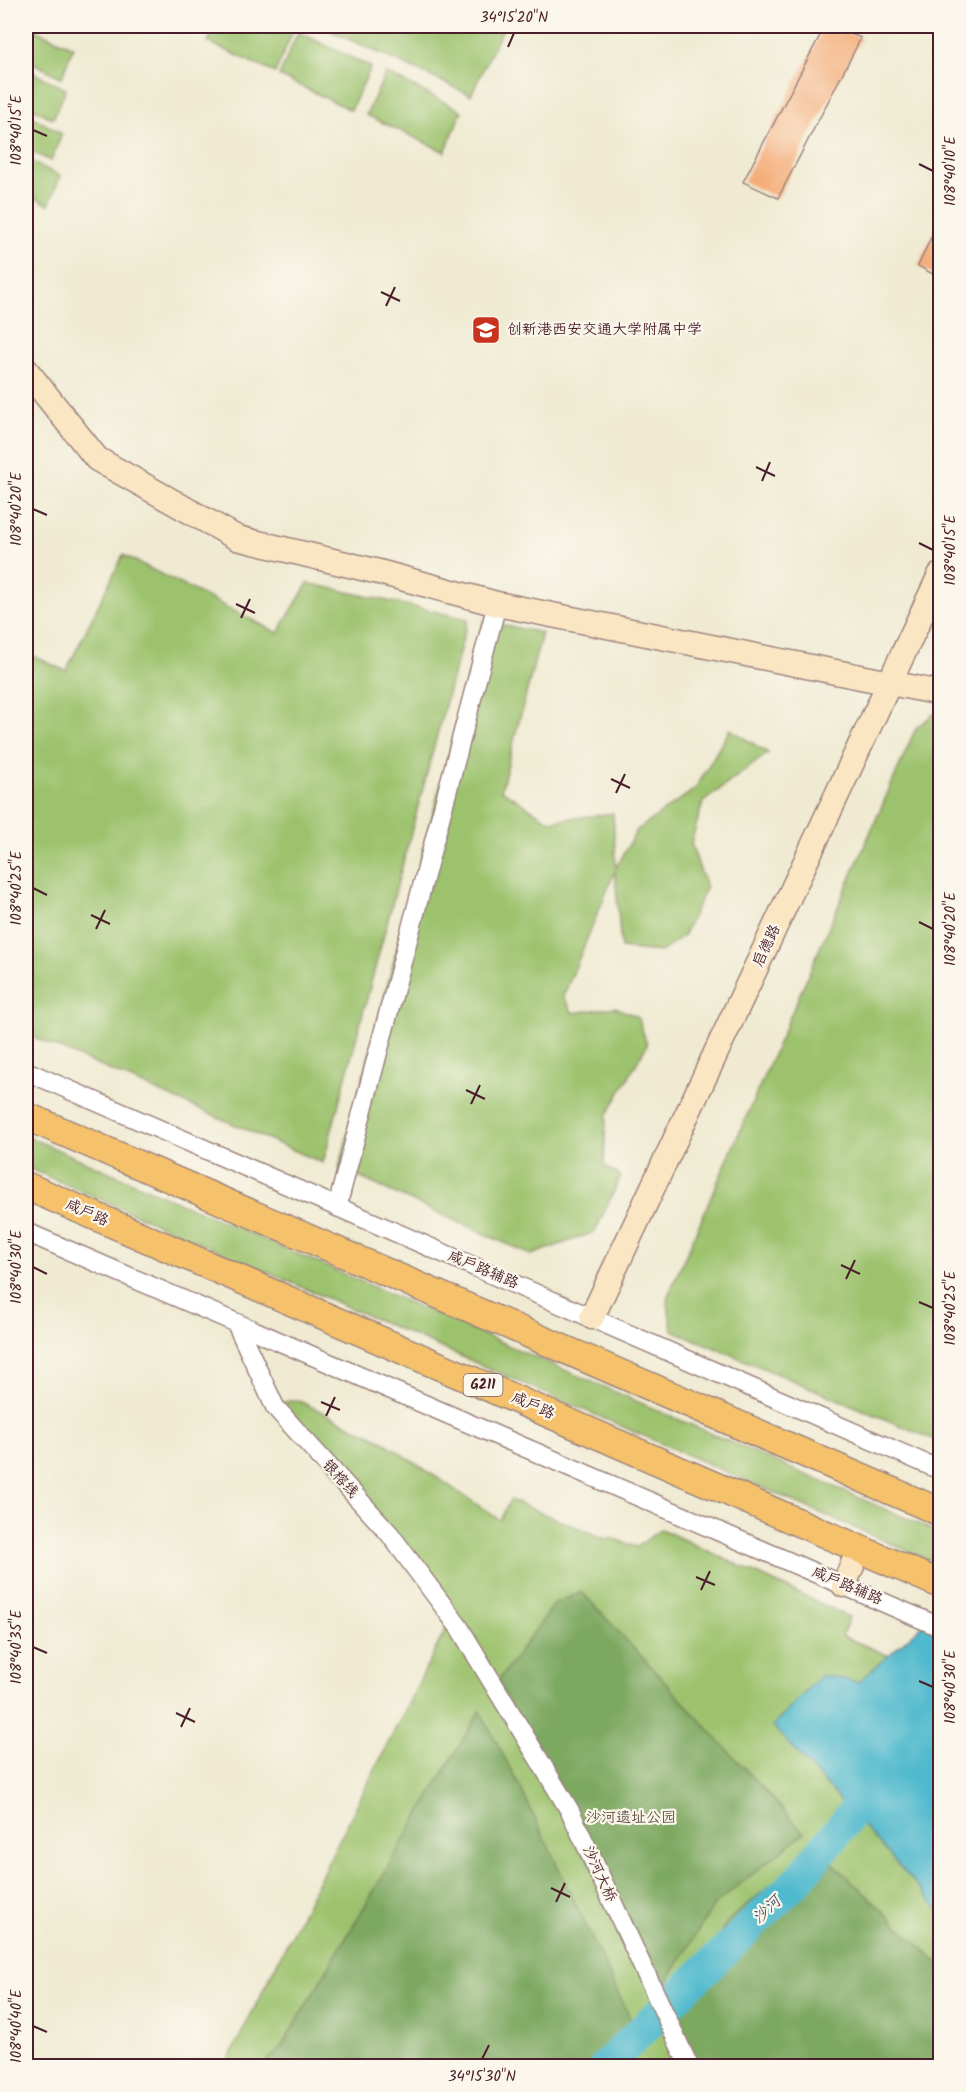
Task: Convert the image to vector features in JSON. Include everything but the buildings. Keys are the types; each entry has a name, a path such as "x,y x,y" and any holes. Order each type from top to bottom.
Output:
{"main road":[{"path":"26,1116 940,1510"},
{"name":"咸户路","path":"26,1186 940,1584"}],"street":[{"path":"26,370 97,459 237,538 379,572 497,604 940,693"},
{"name":"启德路","path":"592,1317 940,575"},
{"path":"337,1207 497,604"},
{"name":"咸户路辅路","path":"26,1071 940,1470"},
{"name":"咸户路辅路","path":"26,1232 940,1627"},
{"name":"银榕线","path":"236,1323 275,1407 389,1533 459,1626"},
{"path":"844,1585 860,1548"},
{"name":"沙河大桥","path":"459,1626 570,1812 689,2067"}],"green space":[{"path":"26,26 73,47 62,78 26,59"},
{"path":"215,26 281,26 293,31 275,73 208,42"},
{"path":"320,26 504,26 471,95"},
{"path":"298,32 371,67 351,110 279,76"},
{"path":"26,69 66,89 53,119 26,104"},
{"path":"386,73 462,111 445,152 366,115"},
{"path":"26,113 62,134 51,161 26,149"},
{"path":"26,159 60,176 49,205 26,193"},
{"path":"123,555 278,633 308,583 468,619 323,1163 26,1034 26,653 66,671"},
{"path":"484,621 542,633 501,790 550,821 613,813 616,868 637,830 695,789 730,729 768,753 703,802 691,843 706,888 683,936 661,952 621,948 615,871 563,997 573,1013 615,1007 638,1017 647,1045 606,1117 604,1166 621,1176 595,1232 531,1255 339,1168"},
{"path":"940,709 940,1442 672,1330 667,1298 916,728"},
{"path":"26,1136 940,1533 940,1565 26,1167"},
{"name":"沙河遗址公园","path":"297,1400 381,1440 500,1520 510,1500 608,1540 611,1538 637,1547 661,1529 849,1617 842,1636 940,1677 940,2066 225,2066 453,1615 278,1403"},
{"path":"582,1592 804,1833 714,1905 658,1996 498,1681 555,1603"},
{"path":"480,1711 521,1789 637,2033 620,2066 263,2066 282,2046"},
{"path":"816,1847 940,1965 940,2066 686,2066 666,2023 728,1921"}],"water":[{"path":"940,1610 940,1911 773,1726 821,1675 858,1682"}],"waterway":[{"name":"沙河","path":"605,2066 797,1881 880,1779"}],"place":[{"name":"创新港西安交通大学附属中学","path":"486,330"}]}
